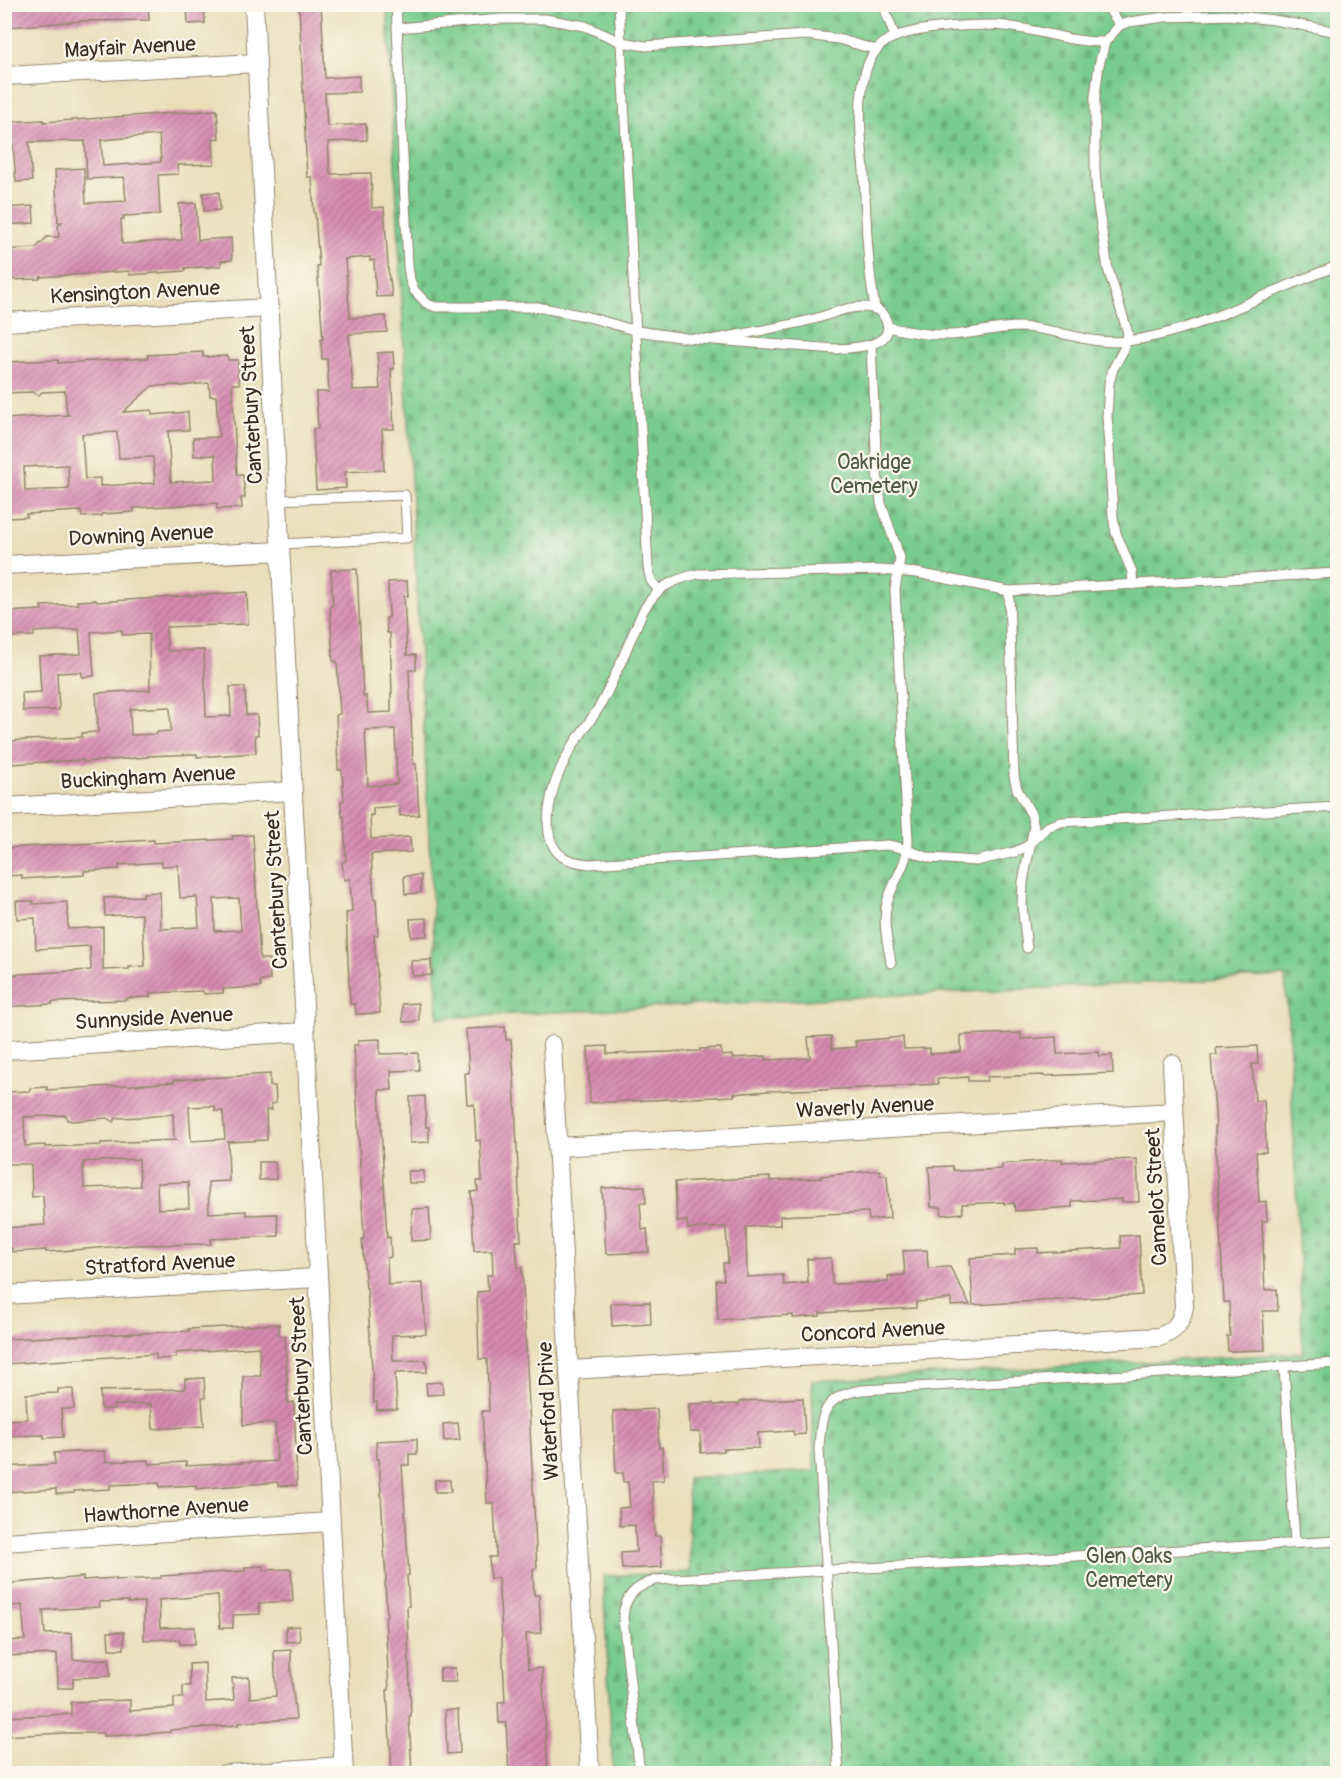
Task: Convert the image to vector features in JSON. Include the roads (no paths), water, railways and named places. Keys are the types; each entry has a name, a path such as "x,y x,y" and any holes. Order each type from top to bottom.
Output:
{"street":[{"name":"Canterbury Street","path":"254,4 344,1770"},
{"name":"Mayfair Avenue","path":"4,76 257,63"},
{"name":"Kensington Avenue","path":"4,322 268,308"},
{"name":"Downing Avenue","path":"4,565 280,547"},
{"name":"Buckingham Avenue","path":"4,807 293,791"},
{"name":"Sunnyside Avenue","path":"4,1050 305,1032"},
{"name":"Waterford Drive","path":"552,1045 590,1773"},
{"name":"Camelot Street","path":"1172,1064 1184,1307 1178,1327"},
{"name":"Waverly Avenue","path":"558,1147 1174,1112"},
{"name":"Stratford Avenue","path":"4,1295 318,1278"},
{"name":"Concord Avenue","path":"568,1370 1159,1337 1178,1327"},
{"name":"Hawthorne Avenue","path":"4,1542 331,1521"},
{"path":"225,1773 344,1770"}],"lane":[{"path":"396,4 408,266 410,280 420,298 435,307 537,307 585,316 637,331 686,338 836,349 871,345 882,340 888,327 881,311 866,306 715,339"},
{"path":"619,4 649,575 654,586 659,590"},
{"path":"883,4 895,37"},
{"path":"1105,4 1120,25"},
{"path":"1133,585 1132,572 1116,532 1113,516 1107,416 1109,383 1113,369 1127,341 1128,333 1125,318 1116,297 1103,241 1095,170 1095,96 1105,42 1120,25 1166,17 1229,15 1274,20 1338,32"},
{"path":"398,28 501,19 545,19 585,26 621,42 646,46 820,36 856,42 877,50"},
{"path":"875,308 869,266 861,102 865,75 877,50 885,42 908,33 991,25 1018,28 1072,40 1105,42"},
{"path":"888,327 915,333 952,335 1020,327 1087,340 1127,341 1199,323 1296,281 1338,266"},
{"path":"871,345 877,472 881,504 900,558 895,590 908,850 907,858 887,904 885,923 891,963"},
{"path":"278,500 405,495 407,538 280,547"},
{"path":"1338,573 1009,591 917,573 882,570 698,574 681,578 659,590 643,611 602,702 567,756 557,777 551,795 549,815 551,841 556,851 564,858 590,864 872,846 898,847 930,858 976,861 1015,852 1031,842 1047,827 1061,822 1338,807"},
{"path":"1009,591 1014,776 1017,789 1031,814 1034,826 1023,882 1023,927 1027,948"},
{"path":"839,1773 819,1449 822,1416 826,1406 832,1400 861,1390 1338,1364"},
{"path":"1284,1366 1295,1543"},
{"path":"640,1773 623,1618 624,1607 633,1592 646,1583 656,1580 1338,1540"}],"park label":[{"name":"Oakridge Cemetery","path":"874,474"},
{"name":"Glen Oaks Cemetery","path":"1129,1568"}]}
